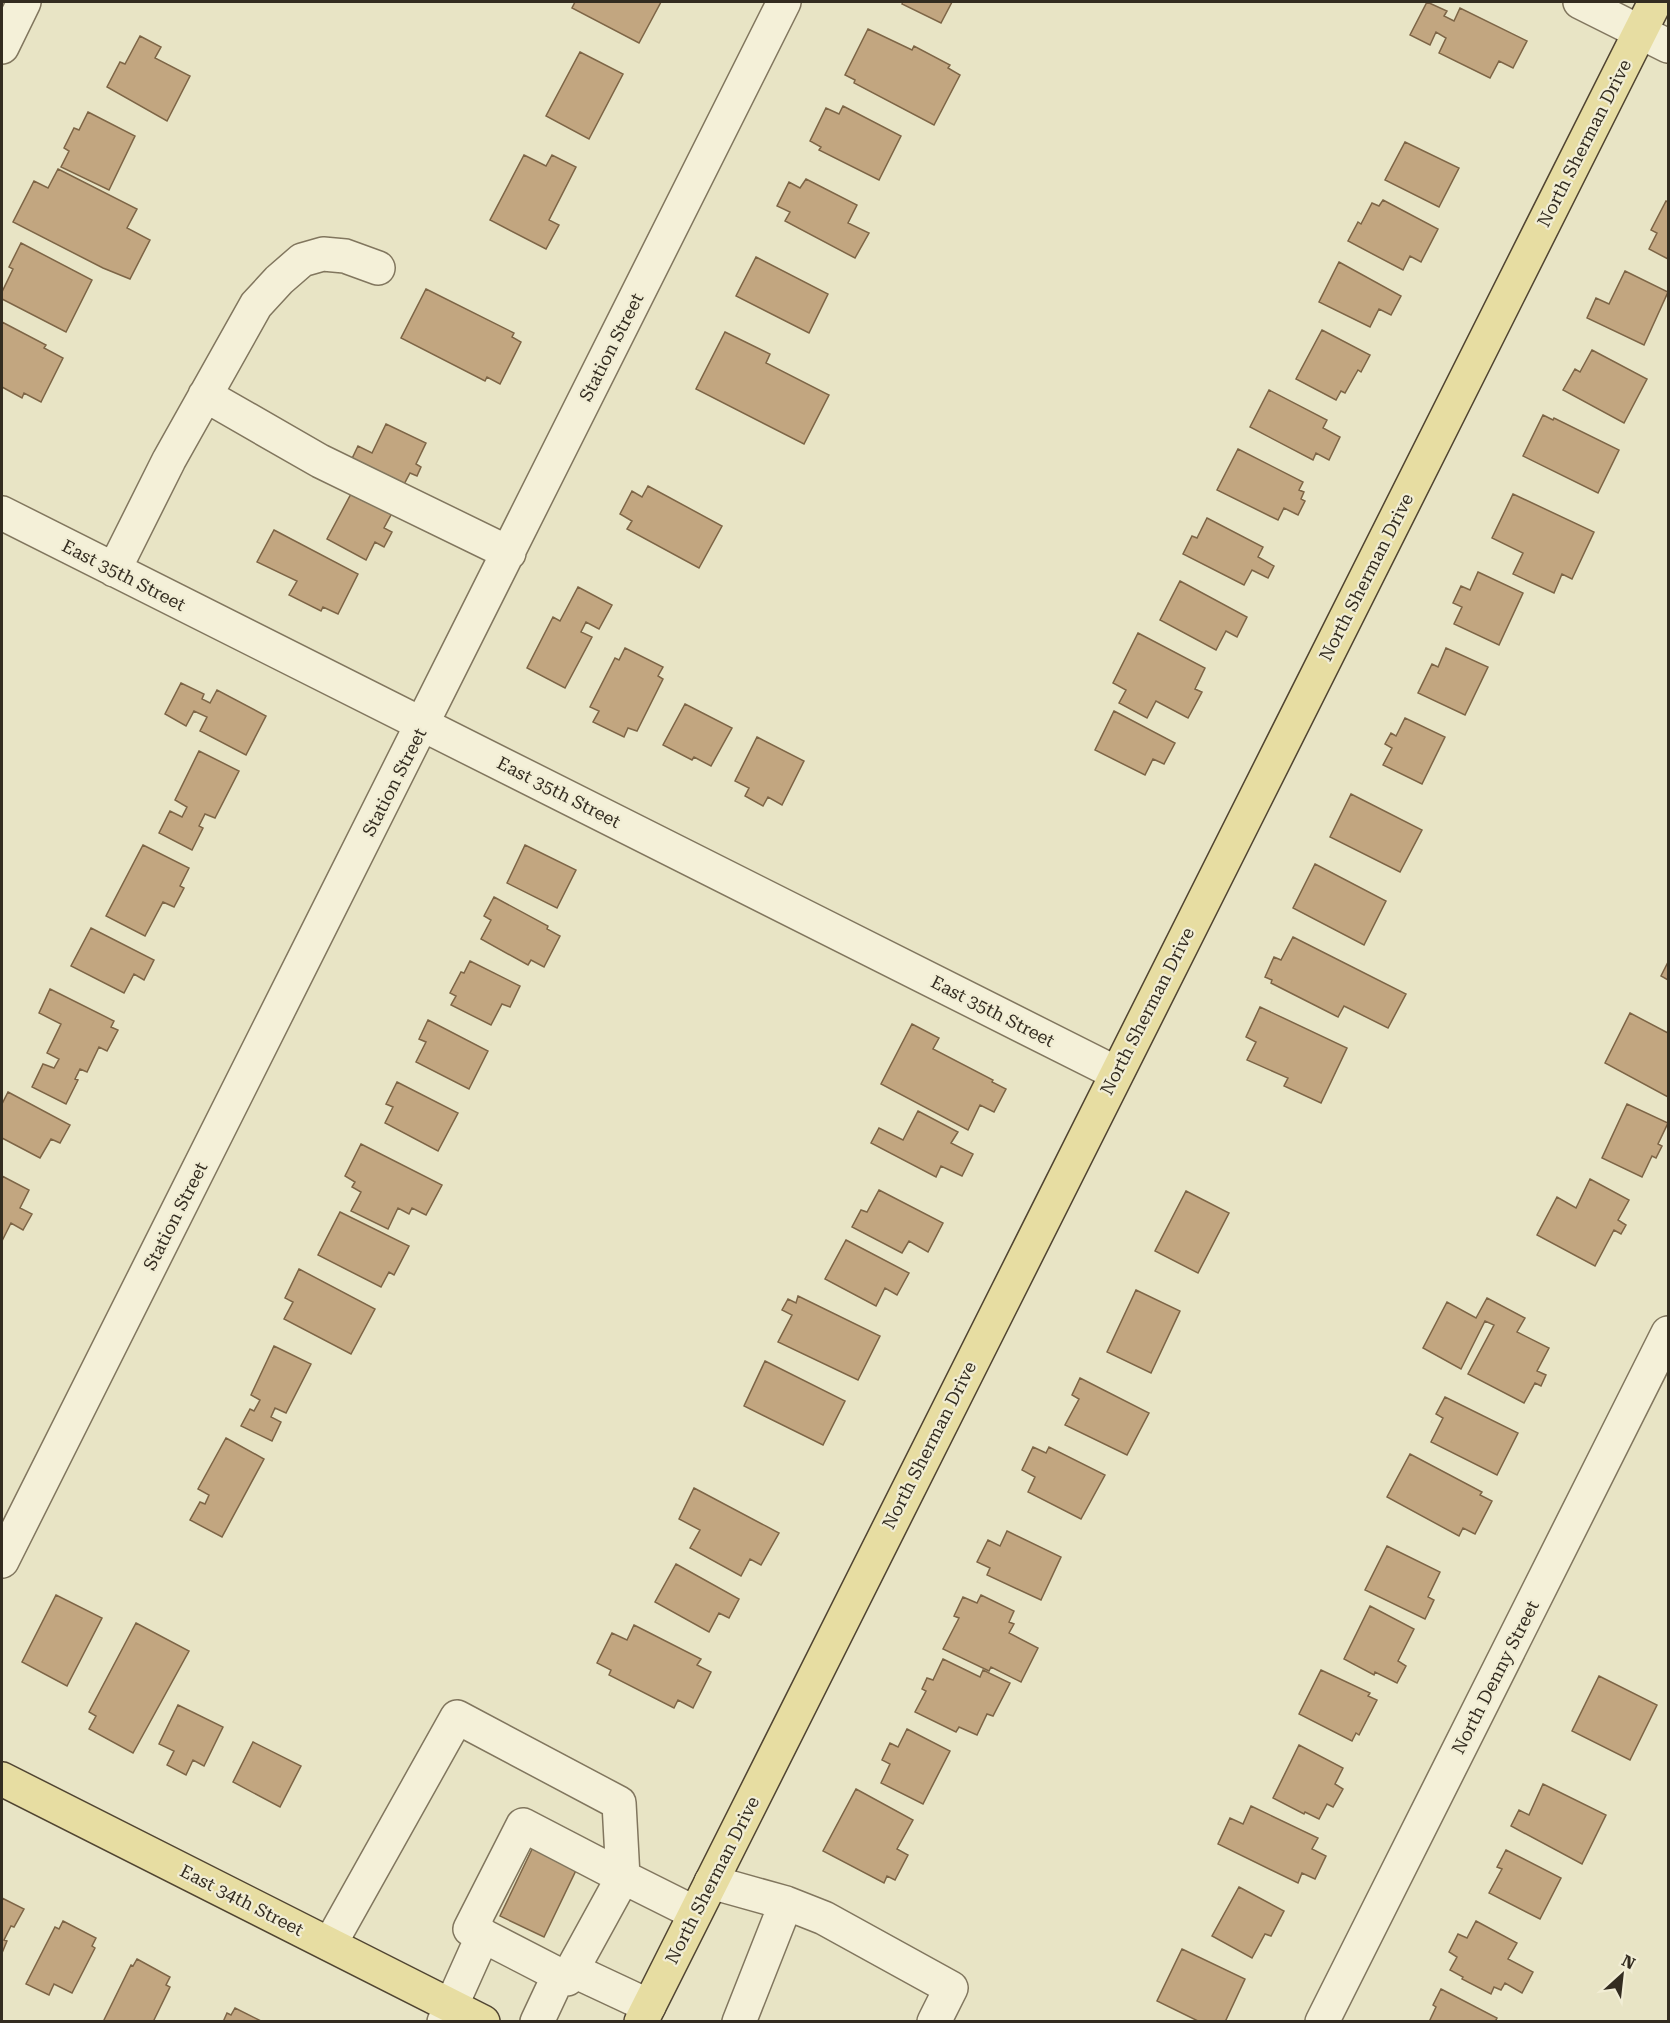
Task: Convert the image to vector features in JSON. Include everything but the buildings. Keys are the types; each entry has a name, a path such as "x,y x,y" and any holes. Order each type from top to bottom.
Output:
{"main road":[{"name":"North Sherman Drive","path":"645,2014 1116,1073 1654,39 1655,2"},
{"name":"East 34th Street","path":"2,1779 330,1944 448,2014 483,2022"}],"street":[{"path":"2,47 24,2"},
{"name":"Station Street","path":"2,1561 784,2"},
{"path":"1580,2 1654,39"},
{"path":"114,570 169,460 256,305 302,260 322,254 345,256 378,268"},
{"path":"205,395 320,461 509,553"},
{"name":"East 35th Street","path":"2,513 1116,1073"},
{"name":"North Denny Street","path":"1322,2022 1667,1341"},
{"path":"330,1944 457,1717 619,1803 623,1877 537,2022"},
{"path":"645,2014 566,1973 470,1929 523,1825 695,1913"},
{"path":"711,1882 786,1903 824,1918 951,1988 934,2022"},
{"path":"739,2022 786,1903"},
{"path":"448,2014 483,1935"}]}
